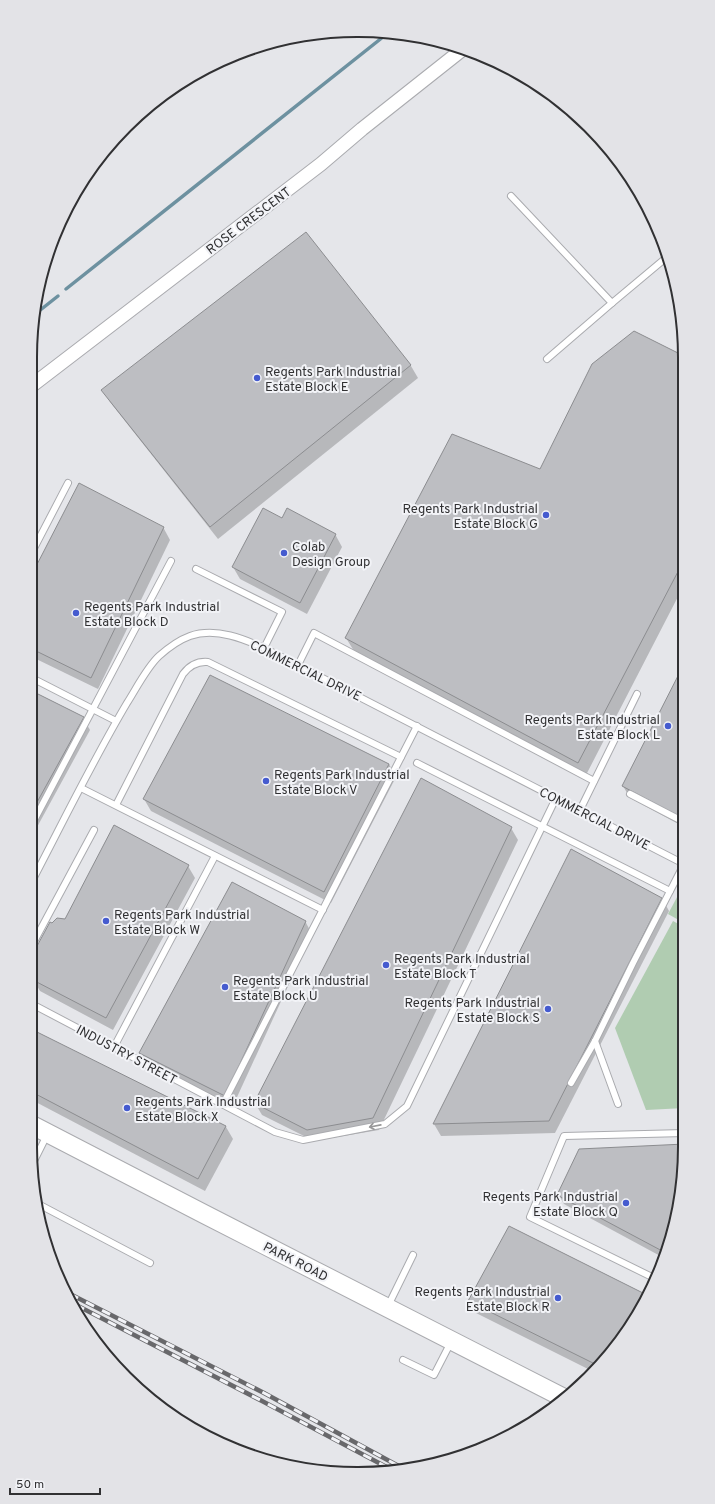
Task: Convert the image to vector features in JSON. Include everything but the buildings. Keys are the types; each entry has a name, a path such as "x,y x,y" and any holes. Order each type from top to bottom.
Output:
{"main road":[{"name":"PARK ROAD","path":"37,1128 559,1396"}],"street":[{"name":"ROSE CRESCENT","path":"37,382 321,164 362,129 458,53"}],"lane":[{"path":"511,196 612,302"},
{"path":"547,359 612,302 663,260"},
{"path":"37,543 68,483"},
{"path":"37,815 171,561"},
{"path":"196,569 282,612 264,648"},
{"name":"COMMERCIAL DRIVE","path":"37,871 116,721 158,656 176,643 190,636 204,633 223,634 246,640 264,648 678,861"},
{"path":"298,665 314,633 594,781"},
{"path":"116,806 183,674 187,668 202,661 208,662 400,757"},
{"path":"37,681 116,721"},
{"path":"580,810 637,694"},
{"path":"223,1104 417,726"},
{"path":"417,763 670,891"},
{"path":"81,788 323,910"},
{"path":"630,794 678,819"},
{"path":"542,826 556,798"},
{"name":"INDUSTRY STREET","path":"37,1007 275,1132 303,1140 385,1124 406,1106 542,826"},
{"path":"37,936 94,830"},
{"path":"114,1047 215,856"},
{"path":"571,1082 595,1041 678,876"},
{"path":"595,1041 618,1104"},
{"path":"37,1154 48,1133"},
{"path":"651,1276 530,1217 564,1136 678,1133"},
{"path":"43,1206 150,1263"},
{"path":"387,1308 413,1255"},
{"path":"403,1360 434,1375 452,1341"}],"green space":[{"path":"678,895 678,920 668,914"},
{"path":"673,921 678,924 678,1108 646,1110 615,1028"}],"waterway":[{"path":"66,289 381,38"},
{"path":"41,310 58,296"}],"railway":[{"path":"74,1296 264,1393 396,1464"},
{"path":"80,1307 384,1465"}],"place":[{"name":"Regents Park Industrial Estate Block E","path":"257,378"},
{"name":"Regents Park Industrial Estate Block G","path":"546,515"},
{"name":"Colab Design Group","path":"284,553"},
{"name":"Regents Park Industrial Estate Block D","path":"76,613"},
{"name":"Regents Park Industrial Estate Block L","path":"668,726"},
{"name":"Regents Park Industrial Estate Block V","path":"266,781"},
{"name":"Regents Park Industrial Estate Block W","path":"106,921"},
{"name":"Regents Park Industrial Estate Block T","path":"386,965"},
{"name":"Regents Park Industrial Estate Block U","path":"225,987"},
{"name":"Regents Park Industrial Estate Block S","path":"548,1009"},
{"name":"Regents Park Industrial Estate Block X","path":"127,1108"},
{"name":"Regents Park Industrial Estate Block Q","path":"626,1203"},
{"name":"Regents Park Industrial Estate Block R","path":"558,1298"}]}
